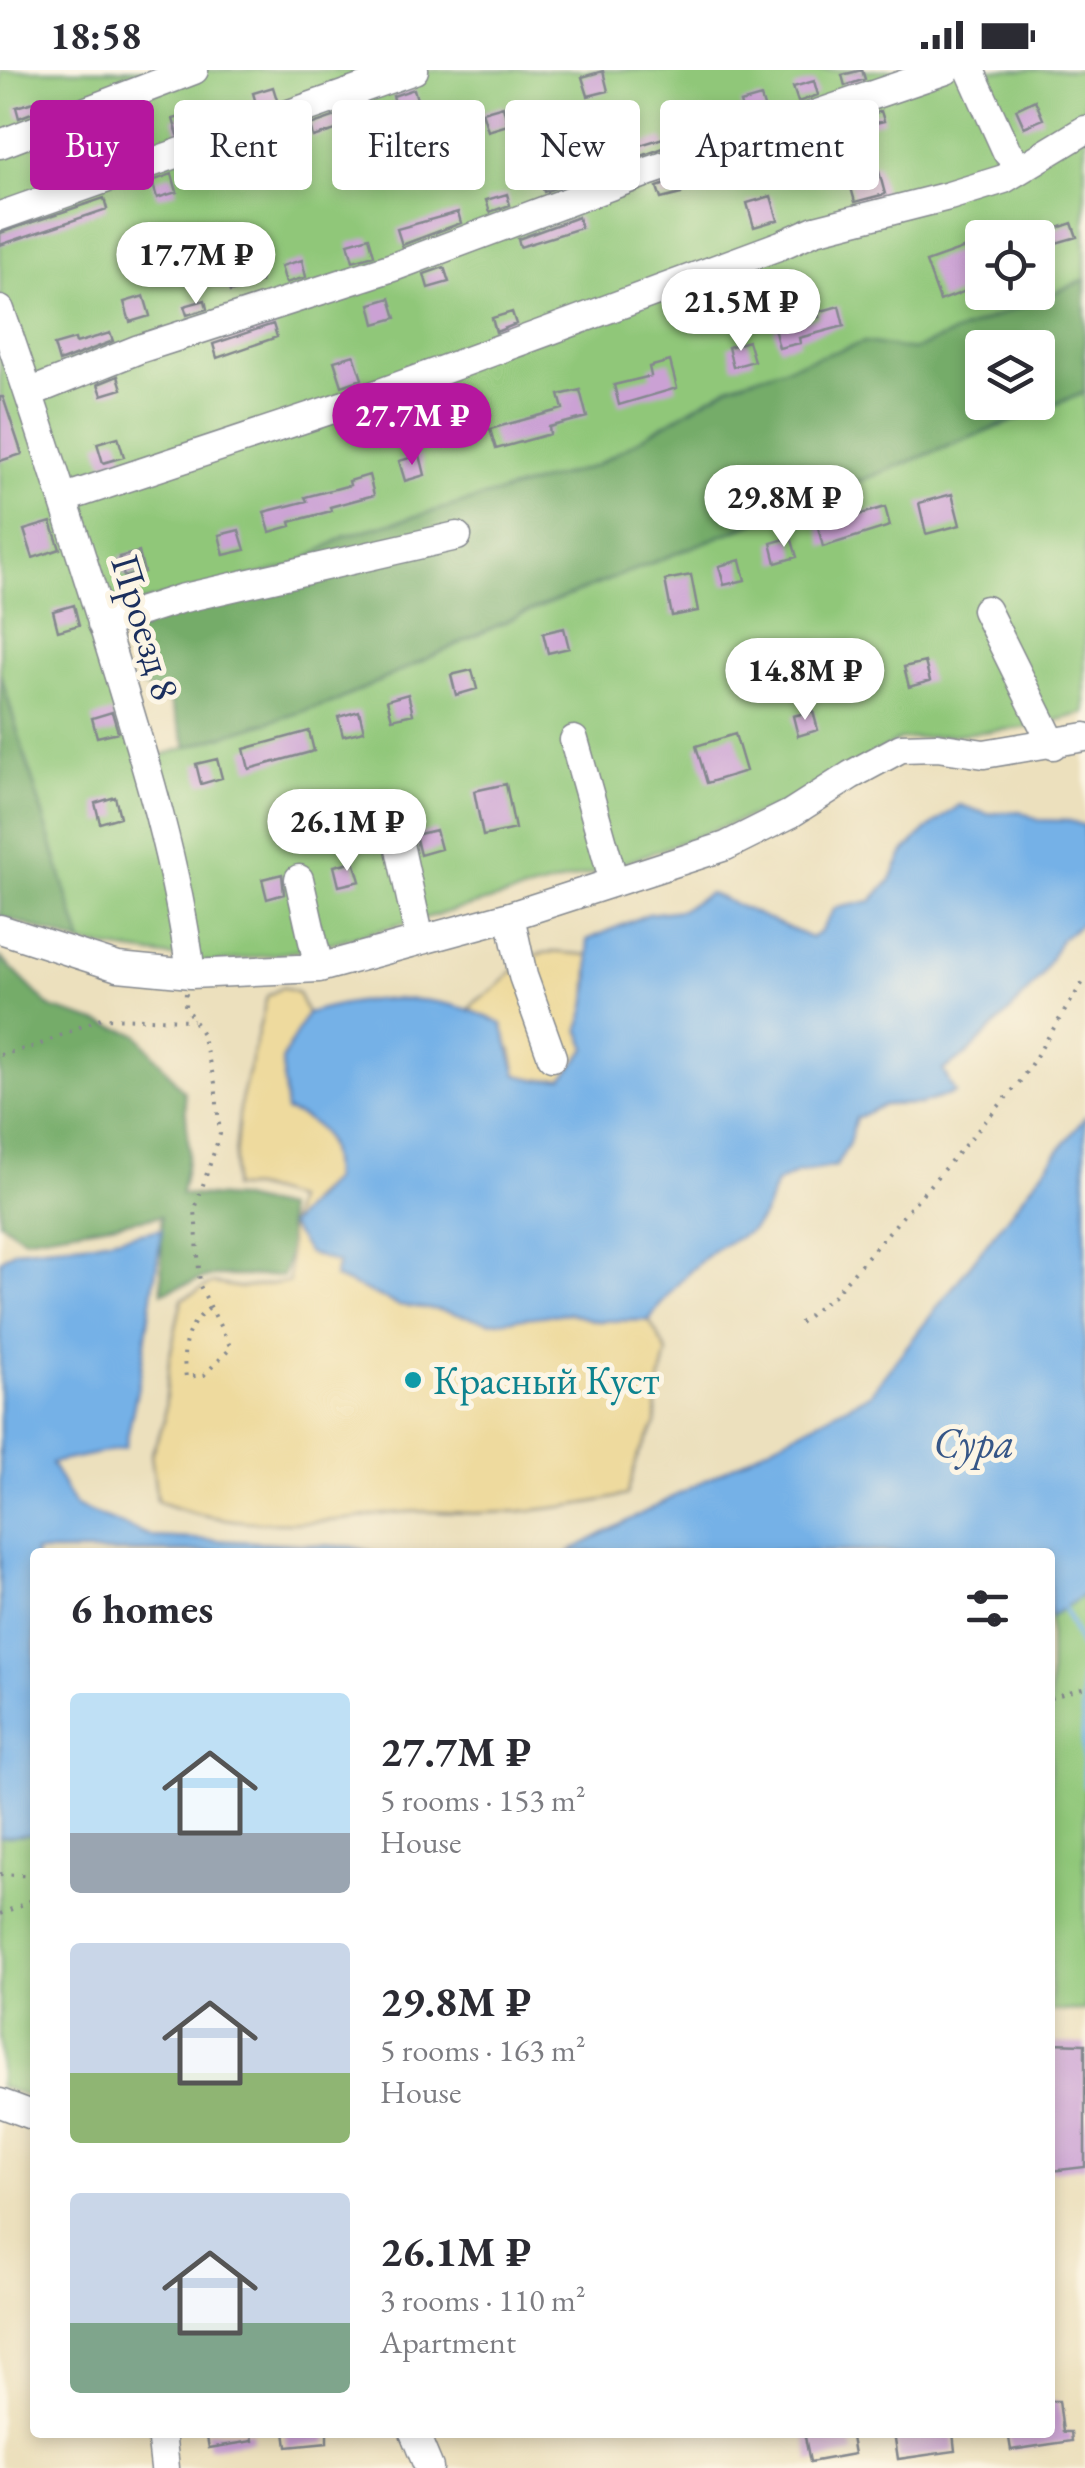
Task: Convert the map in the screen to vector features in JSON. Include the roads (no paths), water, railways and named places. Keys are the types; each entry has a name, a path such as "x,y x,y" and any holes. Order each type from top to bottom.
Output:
{"street":[{"path":"0,144 194,70"},
{"path":"0,216 414,70"},
{"path":"30,393 139,350 396,266 694,155 946,70"},
{"path":"970,70 1007,152 1020,166"},
{"path":"65,498 376,395 781,246 815,230 1004,179 1085,130"},
{"name":"Проезд 8","path":"0,310 65,498 147,764 182,909 190,974"},
{"path":"102,624 180,599 457,536"},
{"path":"986,610 1053,745"},
{"path":"0,930 118,966 190,974 319,968 510,916 726,846 790,814 851,774 901,748 937,747 984,754 1085,737"},
{"path":"574,740 614,882"},
{"path":"399,844 420,940"},
{"path":"299,879 319,968"},
{"path":"510,916 523,976 552,1057"},
{"path":"0,2103 30,2114"},
{"path":"161,2438 165,2468"},
{"path":"416,2438 429,2468"}],"water":[{"name":"Красный Куст","path":"960,805 987,814 1020,811 1038,820 1070,821 1085,826 1085,920 1061,939 1041,976 1014,1007 967,1054 943,1070 955,1093 920,1104 884,1105 856,1118 849,1143 836,1166 797,1173 776,1183 755,1226 714,1250 671,1291 649,1320 597,1321 568,1313 490,1322 398,1305 334,1277 338,1263 308,1253 289,1225 332,1180 324,1135 310,1121 286,1111 282,1060 307,1013 381,1000 431,1001 455,1006 502,1024 517,1075 539,1080 563,1078 587,1048 579,1029 589,985 587,940 648,914 681,910 709,893 811,938 820,932 835,908 871,901 890,881 904,852"},
{"name":"Сура","path":"1085,1117 1085,1594 1055,1614 1055,1548 576,1548 870,1394"},
{"path":"162,1229 125,1448 51,1463 75,1506 153,1537 356,1548 30,1548 30,1834 0,1837 0,1260 15,1250 94,1242"}],"waterway":[{"path":"1064,1608 1084,1654 1085,1786"}],"place":[{"name":"Красный Куст","path":"413,1380"}]}
